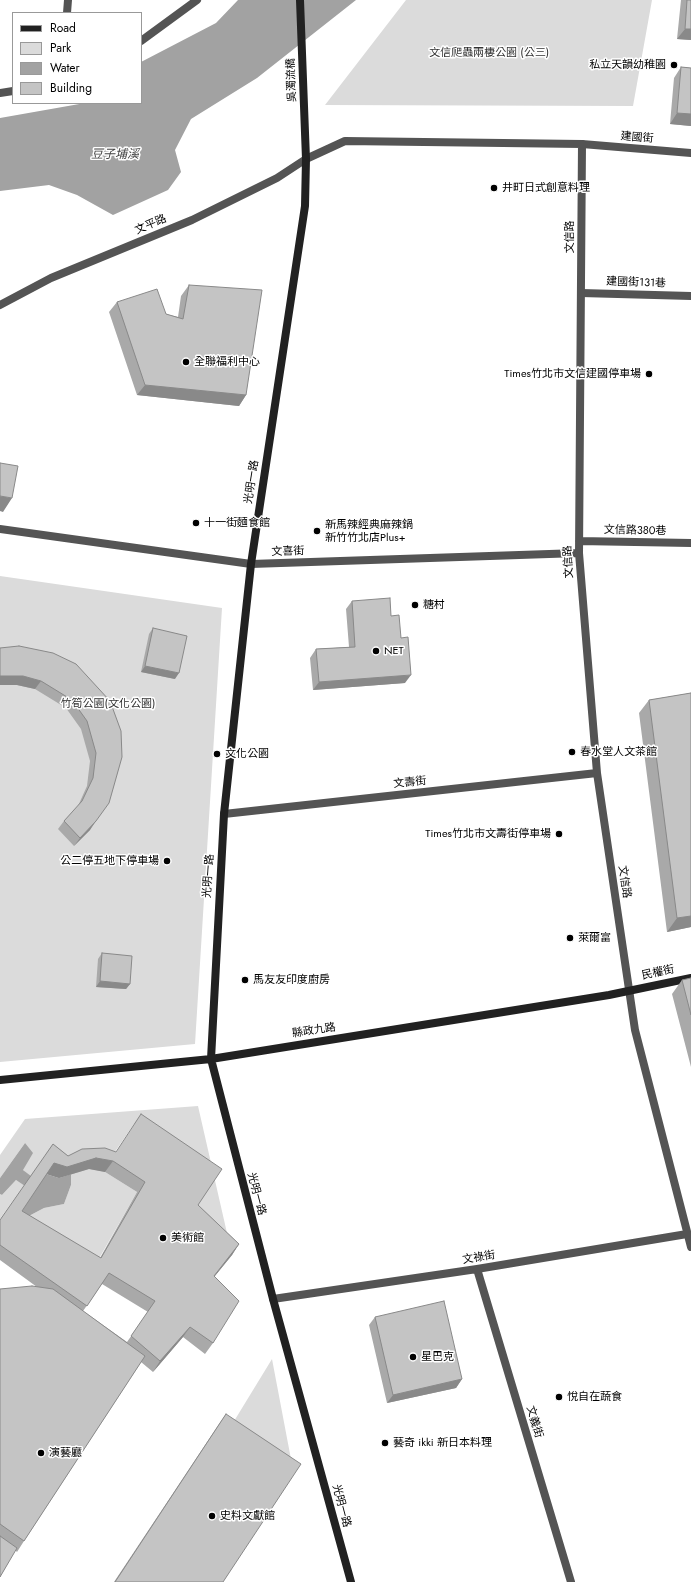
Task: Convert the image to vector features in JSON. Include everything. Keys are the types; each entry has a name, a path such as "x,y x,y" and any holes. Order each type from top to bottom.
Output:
{"street":[{"path":"67,12 68,0"},
{"path":"142,40 197,0"},
{"name":"吳濁流橋","path":"300,0 306,159"},
{"path":"0,93 12,91"},
{"path":"306,159 345,141 582,144"},
{"name":"建國街","path":"582,144 691,153"},
{"name":"文信路","path":"582,144 579,553 597,773 635,1030 691,1247"},
{"name":"文平路","path":"0,305 51,278 192,220 277,178 306,159"},
{"name":"光明一路","path":"306,159 305,206 251,564 224,814 211,1059 273,1300 351,1582"},
{"name":"建國街131巷","path":"581,293 691,296"},
{"name":"文喜街","path":"0,529 251,564 579,553"},
{"name":"文信路380巷","path":"579,541 691,543"},
{"name":"文壽街","path":"224,814 597,773"},
{"name":"民權街","path":"630,991 691,978"},
{"name":"縣政九路","path":"0,1080 211,1059 630,991"},
{"name":"文祿街","path":"273,1300 477,1269 687,1234"},
{"name":"文義街","path":"477,1269 571,1582"}],"green space":[{"name":"文信爬蟲兩棲公園 (公三)","path":"406,0 652,0 633,106 325,105"},
{"name":"竹筍公園(文化公園)","path":"0,576 222,608 195,1044 0,1062"},
{"path":"198,1106 232,1255 134,1124 108,1162 45,1155 30,1177 23,1170 25,1143 0,1178 0,1155 25,1119"},
{"path":"89,1169 105,1172 137,1192 93,1269 27,1217 44,1208 64,1204 71,1185 71,1174"},
{"path":"16,1180 24,1185 0,1219 0,1194 2,1195"},
{"path":"272,1359 294,1475 228,1431"}],"water":[{"name":"豆子埔溪","path":"238,0 356,0 257,78 191,119 175,150 181,172 168,190 113,215 77,195 49,185 0,191 0,118 79,104 142,104 142,61 216,23"},
{"path":"25,1143 33,1153 23,1170 40,1183 46,1174 59,1178 71,1174 71,1185 64,1204 44,1208 27,1217 20,1214 34,1192 16,1180 2,1195 0,1194 0,1178"}],"building":[{"path":"687,0 691,0 691,29 685,29"},
{"path":"681,67 691,68 691,114 677,113"},
{"name":"全聯福利中心","path":"189,285 262,290 246,395 145,385 117,302 157,289 166,314 183,319"},
{"path":"0,463 18,466 12,498 0,496"},
{"name":"NET","path":"390,598 391,616 399,615 401,638 408,637 411,675 319,682 316,649 355,647 352,601"},
{"path":"153,628 187,636 179,673 145,666"},
{"path":"19,646 53,653 76,664 110,701 121,731 122,757 109,803 96,821 80,838 64,821 82,801 93,778 96,753 87,721 72,700 41,681 23,676 0,676 0,648"},
{"path":"691,693 691,916 677,918 649,700"},
{"path":"102,953 132,956 130,984 100,981"},
{"path":"691,978 691,1015 682,980"},
{"name":"美術館","path":"141,1114 222,1169 198,1205 239,1244 214,1276 239,1301 213,1343 190,1327 160,1361 131,1336 155,1301 109,1273 87,1306 0,1245 0,1220 53,1144 68,1156 82,1149 105,1148 116,1152","holes":["96,1158 113,1161 145,1182 101,1258 22,1211 54,1163 67,1167"]},
{"name":"演藝廳","path":"32,1286 53,1289 145,1356 24,1541 0,1524 0,1289"},
{"name":"星巴克","path":"444,1301 462,1379 393,1395 375,1317"},
{"name":"史料文獻館","path":"226,1414 301,1464 223,1582 115,1582"},
{"path":"0,1536 17,1548 0,1577"}],"place":[{"name":"私立天韻幼稚園","path":"674,65"},
{"name":"井町日式創意料理","path":"494,188"},
{"name":"全聯福利中心","path":"186,362"},
{"name":"Times竹北市文信建國停車場","path":"649,374"},
{"name":"十一街麵食館","path":"196,523"},
{"name":"新馬辣經典麻辣鍋 新竹竹北店Plus+","path":"317,531"},
{"name":"糖村","path":"415,605"},
{"name":"NET","path":"376,651"},
{"name":"春水堂人文茶館","path":"572,752"},
{"name":"文化公園","path":"217,754"},
{"name":"Times竹北市文壽街停車場","path":"559,834"},
{"name":"公二停五地下停車場","path":"167,861"},
{"name":"萊爾富","path":"570,938"},
{"name":"馬友友印度廚房","path":"245,980"},
{"name":"美術館","path":"163,1238"},
{"name":"星巴克","path":"413,1357"},
{"name":"悅自在蔬食","path":"559,1397"},
{"name":"藝奇 ikki 新日本料理","path":"385,1443"},
{"name":"演藝廳","path":"41,1453"},
{"name":"史料文獻館","path":"212,1516"}]}
